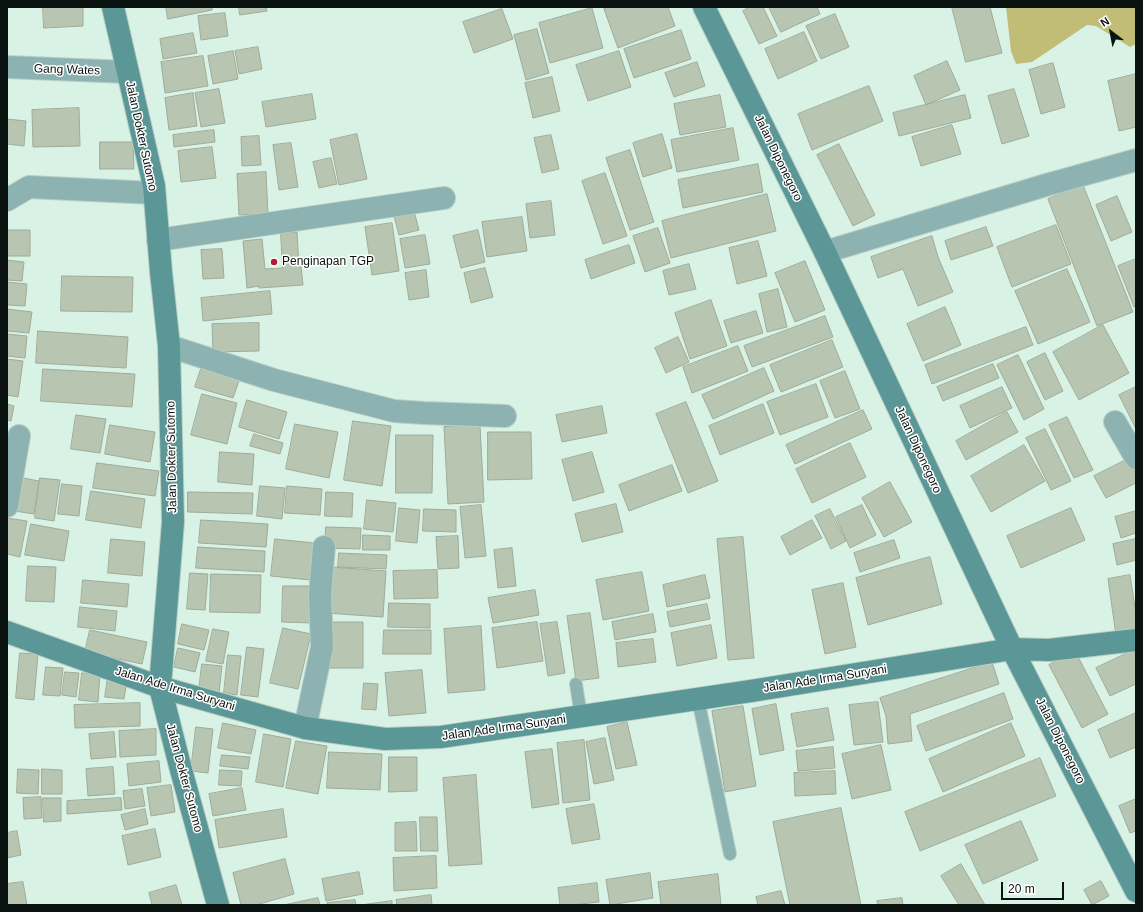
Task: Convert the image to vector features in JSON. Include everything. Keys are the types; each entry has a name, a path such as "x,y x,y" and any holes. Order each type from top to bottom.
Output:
{"main road":[{"name":"Jalan Dokter Sutomo","path":"113,7 154,186 169,346 173,522 160,687 218,905"},
{"name":"Jalan Diponegoro","path":"704,7 825,252 1012,649 1136,891"},
{"name":"Jalan Ade Irma Suryani","path":"7,632 160,687 305,728 384,738 441,737 698,699 1012,649 1049,650 1136,640"}],"street":[{"name":"Gang Wates","path":"7,67 127,72"},
{"path":"825,252 1046,185 1136,160"},
{"path":"7,200 29,187 154,193"},
{"path":"158,240 444,198"},
{"path":"169,346 274,380 394,411 505,416"},
{"path":"1115,422 1136,458"},
{"path":"7,506 19,436"},
{"path":"305,728 322,647 320,595 324,547"}],"lane":[{"path":"576,684 581,716"},
{"path":"698,699 730,854"}],"shaded area":[{"path":"1006,7 1136,7 1136,44 1130,47 1096,26 1087,25 1032,62 1016,64 1011,51"}],"building":[{"path":"43,7 83,7 83,26 44,28"},
{"path":"166,7 212,7 212,10 168,19"},
{"path":"239,7 266,7 267,11 240,15"},
{"path":"610,7 668,7 675,26 618,48 604,9"},
{"path":"750,7 763,7 777,36 759,44 743,11"},
{"path":"769,7 817,7 820,14 781,32"},
{"path":"952,7 990,7 1002,53 966,62"},
{"path":"592,8 603,48 550,63 539,23"},
{"path":"502,9 513,39 474,53 463,22"},
{"path":"225,13 228,36 201,40 198,16"},
{"path":"835,14 849,47 821,59 806,26"},
{"path":"537,29 549,73 526,80 514,35"},
{"path":"681,30 691,59 634,78 624,49"},
{"path":"804,32 817,61 778,79 765,49"},
{"path":"193,33 197,53 163,59 160,39"},
{"path":"258,47 262,69 239,74 235,51"},
{"path":"233,51 238,79 213,84 208,56"},
{"path":"619,51 631,87 588,101 576,65"},
{"path":"203,56 208,86 165,93 161,62"},
{"path":"947,61 960,90 926,105 914,76"},
{"path":"697,62 705,86 674,97 665,73"},
{"path":"1053,63 1065,107 1041,114 1029,70"},
{"path":"1136,74 1136,127 1119,131 1108,81"},
{"path":"552,77 560,111 533,118 525,83"},
{"path":"869,86 883,121 812,150 798,114"},
{"path":"219,89 225,123 201,127 195,93"},
{"path":"1014,89 1029,136 1002,144 988,96"},
{"path":"193,93 197,126 169,130 165,98"},
{"path":"312,94 316,119 266,127 262,102"},
{"path":"720,95 726,127 680,135 674,104"},
{"path":"965,95 971,118 899,136 893,113"},
{"path":"79,108 80,146 33,147 32,110"},
{"path":"7,119 26,121 24,146 7,144"},
{"path":"952,125 961,154 921,166 912,137"},
{"path":"733,128 739,160 677,172 671,140"},
{"path":"214,130 215,142 174,147 173,135"},
{"path":"357,134 367,179 339,185 330,140"},
{"path":"662,134 672,168 643,177 633,143"},
{"path":"551,135 559,169 542,173 534,138"},
{"path":"259,136 261,165 242,166 241,137"},
{"path":"100,142 133,142 134,169 100,169"},
{"path":"291,143 298,187 279,190 273,145"},
{"path":"839,144 875,215 853,226 817,155"},
{"path":"212,147 216,178 181,182 178,151"},
{"path":"630,150 654,222 630,230 606,158"},
{"path":"331,158 337,184 319,188 313,162"},
{"path":"758,164 763,192 683,208 678,180"},
{"path":"266,172 268,214 239,215 237,174"},
{"path":"605,173 627,236 603,244 582,181"},
{"path":"1083,185 1133,312 1097,326 1048,199"},
{"path":"767,194 776,231 671,258 662,221"},
{"path":"1117,196 1132,232 1111,241 1096,205"},
{"path":"551,201 555,235 530,238 526,204"},
{"path":"414,211 419,230 399,235 394,216"},
{"path":"522,217 527,251 487,257 482,222"},
{"path":"392,223 399,271 372,275 365,227"},
{"path":"1056,225 1071,264 1012,287 997,247"},
{"path":"986,227 993,246 951,260 945,241"},
{"path":"658,228 670,263 645,272 633,236"},
{"path":"7,230 30,230 30,256 7,256"},
{"path":"478,230 485,262 461,268 453,236"},
{"path":"281,232 297,232 299,267 301,266 303,285 259,288 259,286 247,288 243,241 262,239 265,269 282,268"},
{"path":"425,235 430,264 405,268 400,239"},
{"path":"932,236 938,257 953,292 918,306 903,269 878,278 871,257"},
{"path":"758,241 767,276 737,284 729,248"},
{"path":"629,245 635,263 591,279 585,260"},
{"path":"222,249 224,278 203,279 201,250"},
{"path":"1136,259 1136,306 1134,307 1118,266"},
{"path":"7,260 24,262 22,281 7,280"},
{"path":"805,261 825,310 795,322 775,273"},
{"path":"689,264 696,289 669,295 663,271"},
{"path":"485,268 493,297 471,303 464,273"},
{"path":"1067,269 1090,322 1038,344 1015,291"},
{"path":"426,270 429,297 409,300 405,273"},
{"path":"62,276 133,277 132,312 61,311"},
{"path":"7,282 27,284 25,306 7,305"},
{"path":"778,289 787,327 767,332 759,294"},
{"path":"270,291 272,314 203,321 201,298"},
{"path":"711,300 727,346 690,359 675,313"},
{"path":"945,307 961,345 923,361 907,324"},
{"path":"7,309 32,312 29,333 7,331"},
{"path":"756,311 763,333 731,343 724,321"},
{"path":"825,316 833,337 752,367 744,346"},
{"path":"259,323 259,351 213,352 212,324"},
{"path":"1103,325 1129,373 1079,400 1053,352"},
{"path":"1026,327 1033,345 932,384 925,365"},
{"path":"38,331 128,337 126,368 36,363"},
{"path":"7,334 27,336 25,358 7,356"},
{"path":"678,337 689,362 666,373 655,348"},
{"path":"832,340 843,367 781,392 770,365"},
{"path":"738,346 748,371 692,393 683,367"},
{"path":"1045,353 1063,391 1045,400 1027,362"},
{"path":"1018,355 1044,409 1024,420 997,365"},
{"path":"7,359 23,361 18,397 7,395"},
{"path":"993,364 999,378 943,401 937,387"},
{"path":"202,366 240,378 233,398 195,387"},
{"path":"764,368 774,391 713,419 702,395"},
{"path":"43,369 135,374 132,407 41,401"},
{"path":"845,371 860,409 835,418 820,381"},
{"path":"816,384 828,417 780,435 767,402"},
{"path":"1002,387 1012,408 970,428 960,406"},
{"path":"1136,387 1136,429 1119,395"},
{"path":"202,394 237,403 227,444 191,435"},
{"path":"247,400 287,412 279,439 239,427"},
{"path":"686,402 718,481 688,493 656,414"},
{"path":"7,404 14,406 11,421 7,420"},
{"path":"763,404 774,433 720,455 709,426"},
{"path":"602,406 607,433 562,442 556,415"},
{"path":"863,410 872,429 795,464 786,445"},
{"path":"1007,412 1018,432 966,460 956,441"},
{"path":"76,415 106,419 100,453 71,449"},
{"path":"1067,417 1093,470 1074,478 1049,425"},
{"path":"353,421 391,426 382,486 344,480"},
{"path":"295,424 338,432 329,478 286,469"},
{"path":"110,425 155,432 150,462 105,454"},
{"path":"480,425 484,502 448,504 444,427"},
{"path":"1045,429 1071,481 1051,490 1026,438"},
{"path":"488,432 531,432 532,479 488,480"},
{"path":"254,434 283,443 280,454 250,446"},
{"path":"396,435 433,435 432,493 396,493"},
{"path":"850,443 866,477 812,503 796,469"},
{"path":"1024,445 1045,481 991,512 971,476"},
{"path":"220,452 254,454 252,485 218,482"},
{"path":"592,452 604,492 573,501 562,460"},
{"path":"1128,459 1136,474 1136,483 1106,498 1094,476"},
{"path":"97,463 159,471 155,496 93,488"},
{"path":"672,465 682,491 629,511 619,485"},
{"path":"13,476 39,481 34,514 8,510"},
{"path":"40,478 60,480 54,521 35,518"},
{"path":"890,482 912,522 884,537 862,498"},
{"path":"62,484 82,486 79,516 58,514"},
{"path":"260,486 285,488 282,519 257,516"},
{"path":"287,486 322,489 320,515 285,513"},
{"path":"91,491 145,499 141,528 86,520"},
{"path":"188,492 253,493 252,514 188,512"},
{"path":"326,492 353,493 352,517 325,516"},
{"path":"367,500 396,503 393,532 364,529"},
{"path":"616,504 623,532 582,542 575,514"},
{"path":"481,505 486,556 465,558 460,507"},
{"path":"862,505 876,535 850,548 836,517"},
{"path":"399,508 420,510 417,543 396,541"},
{"path":"1071,508 1085,540 1021,568 1007,536"},
{"path":"424,509 456,510 456,532 423,531"},
{"path":"830,509 846,541 831,549 815,516"},
{"path":"1136,511 1136,533 1121,538 1115,517"},
{"path":"7,518 27,521 20,557 7,554"},
{"path":"201,520 268,524 266,547 199,543"},
{"path":"812,520 822,538 790,555 781,537"},
{"path":"31,524 69,531 64,561 25,555"},
{"path":"326,527 361,528 360,549 325,548"},
{"path":"363,535 390,536 390,550 363,550"},
{"path":"458,536 459,568 438,569 436,537"},
{"path":"743,537 754,658 728,660 717,539"},
{"path":"111,539 145,542 142,576 108,573"},
{"path":"275,539 315,543 310,580 271,576"},
{"path":"1136,539 1136,560 1117,565 1113,544"},
{"path":"894,540 900,558 860,572 854,553"},
{"path":"198,547 265,551 264,572 196,568"},
{"path":"512,548 516,586 498,588 494,550"},
{"path":"339,553 387,555 386,569 338,567"},
{"path":"930,557 942,604 868,625 856,578"},
{"path":"28,566 56,567 54,602 26,601"},
{"path":"330,567 386,571 383,617 326,613"},
{"path":"437,570 438,598 394,599 393,571"},
{"path":"642,572 649,611 603,620 596,580"},
{"path":"190,573 208,574 205,610 187,609"},
{"path":"211,574 261,575 260,613 210,612"},
{"path":"705,575 710,598 667,607 663,585"},
{"path":"1130,575 1136,614 1136,632 1116,635 1108,579"},
{"path":"83,580 129,584 127,607 81,603"},
{"path":"843,583 856,647 825,654 812,590"},
{"path":"283,586 312,586 311,623 282,622"},
{"path":"535,590 539,615 493,623 488,598"},
{"path":"389,603 430,604 430,628 388,627"},
{"path":"707,604 710,619 670,627 667,612"},
{"path":"80,607 117,611 115,631 78,627"},
{"path":"590,613 599,678 576,681 567,616"},
{"path":"653,614 656,632 615,640 612,622"},
{"path":"328,622 363,622 363,668 328,668"},
{"path":"537,622 543,661 497,668 492,628"},
{"path":"557,622 565,673 548,676 540,624"},
{"path":"182,624 209,630 204,650 178,644"},
{"path":"711,625 717,658 677,666 671,633"},
{"path":"481,626 485,690 448,693 444,629"},
{"path":"283,628 311,634 298,689 270,683"},
{"path":"213,629 229,632 223,664 206,661"},
{"path":"90,630 147,642 142,664 85,652"},
{"path":"384,630 431,630 431,654 383,654"},
{"path":"653,639 656,662 618,667 616,643"},
{"path":"247,647 264,649 258,697 241,695"},
{"path":"178,648 200,653 195,672 174,667"},
{"path":"1136,649 1136,684 1110,696 1096,668"},
{"path":"1075,651 1108,714 1082,728 1049,665"},
{"path":"20,653 38,654 34,700 16,698"},
{"path":"228,655 241,656 237,695 224,693"},
{"path":"992,662 999,684 910,714 912,741 888,744 886,716 880,698"},
{"path":"202,664 222,666 219,693 199,691"},
{"path":"46,667 63,668 60,696 43,695"},
{"path":"422,670 426,713 389,716 385,673"},
{"path":"65,672 79,673 76,697 62,695"},
{"path":"82,673 100,674 98,702 79,700"},
{"path":"108,677 127,680 124,699 105,697"},
{"path":"364,683 378,684 376,710 362,709"},
{"path":"1004,693 1013,719 926,751 917,726"},
{"path":"878,702 883,742 854,745 849,705"},
{"path":"140,703 140,726 75,728 74,705"},
{"path":"776,704 784,750 760,755 752,709"},
{"path":"743,706 756,786 725,792 712,711"},
{"path":"828,708 834,740 797,747 791,714"},
{"path":"1136,713 1136,747 1110,758 1098,730"},
{"path":"627,722 637,765 616,769 607,727"},
{"path":"223,723 256,730 251,754 218,748"},
{"path":"1011,723 1025,756 943,792 929,759"},
{"path":"196,727 213,729 208,773 191,771"},
{"path":"156,729 156,755 120,757 119,731"},
{"path":"114,732 116,757 91,759 89,734"},
{"path":"264,734 291,739 283,787 256,782"},
{"path":"605,738 614,780 594,784 586,742"},
{"path":"584,740 590,800 563,803 557,743"},
{"path":"296,741 327,746 318,794 286,788"},
{"path":"881,745 891,790 852,799 842,754"},
{"path":"833,747 835,768 798,771 796,751"},
{"path":"552,749 559,804 532,808 525,752"},
{"path":"329,752 382,754 380,790 327,788"},
{"path":"222,755 250,757 248,769 220,766"},
{"path":"389,757 417,757 417,791 389,792"},
{"path":"1040,758 1056,796 920,851 905,812"},
{"path":"159,761 161,782 129,786 127,764"},
{"path":"113,767 115,794 88,796 86,769"},
{"path":"18,769 39,770 38,794 17,793"},
{"path":"42,769 62,770 62,794 42,794"},
{"path":"220,770 242,771 241,786 219,785"},
{"path":"835,771 836,794 795,796 794,773"},
{"path":"476,775 482,864 449,866 443,778"},
{"path":"171,785 175,812 151,816 147,788"},
{"path":"242,788 246,810 213,816 209,794"},
{"path":"142,789 145,806 125,809 123,791"},
{"path":"41,797 42,818 24,819 23,798"},
{"path":"43,798 61,798 61,821 44,822"},
{"path":"121,798 122,810 67,814 67,801"},
{"path":"1136,799 1136,831 1130,833 1119,806"},
{"path":"594,804 600,839 572,844 566,809"},
{"path":"841,808 861,905 790,905 773,822"},
{"path":"145,809 148,824 125,830 121,815"},
{"path":"283,809 287,837 219,848 215,820"},
{"path":"420,817 437,817 438,851 421,851"},
{"path":"1021,821 1038,860 983,884 965,845"},
{"path":"416,822 417,851 395,851 395,823"},
{"path":"155,829 161,857 128,865 122,836"},
{"path":"17,831 21,855 7,858 7,833"},
{"path":"436,856 437,888 394,891 393,858"},
{"path":"285,859 294,894 256,905 241,905 233,873"},
{"path":"961,864 985,905 959,905 941,876"},
{"path":"359,872 363,894 326,901 322,879"},
{"path":"650,873 653,898 610,905 606,880"},
{"path":"718,874 721,905 661,905 658,882"},
{"path":"1101,881 1109,896 1092,905 1084,890"},
{"path":"23,882 27,905 7,905 7,884"},
{"path":"597,883 599,902 560,905 558,888"},
{"path":"176,885 182,905 152,905 149,893"},
{"path":"781,891 785,905 758,905 756,897"},
{"path":"431,895 432,905 397,905 396,900"},
{"path":"318,898 320,905 284,905"},
{"path":"902,898 903,905 878,905 877,901"},
{"path":"355,900 356,905 327,905 327,903"},
{"path":"392,901 392,905 361,905"}],"place":[{"name":"Penginapan TGP","path":"274,262"}]}
